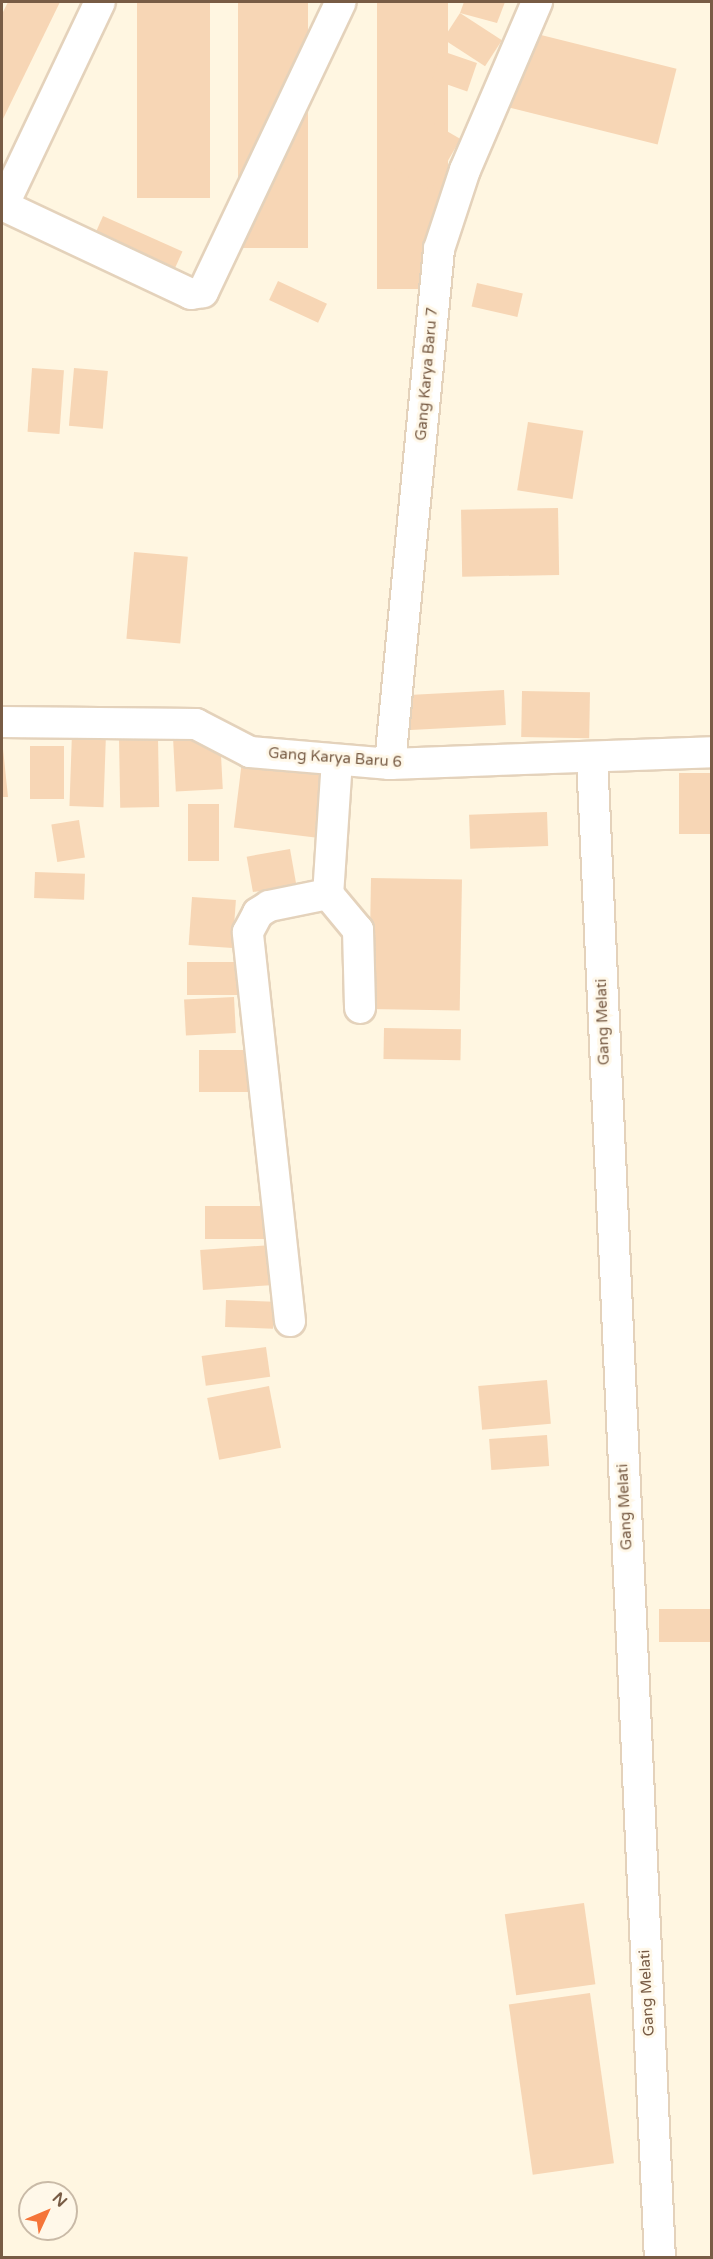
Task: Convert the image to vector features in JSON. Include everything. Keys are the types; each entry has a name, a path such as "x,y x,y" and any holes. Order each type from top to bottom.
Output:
{"street":[{"path":"100,2 2,206 191,294 202,292 341,2"},
{"name":"Gang Karya Baru 7","path":"390,764 439,249 461,180 537,2"},
{"name":"Gang Karya Baru 6","path":"2,722 196,724 250,752 390,764 711,752"},
{"name":"Gang Melati","path":"592,757 660,2258"},
{"path":"337,760 328,894 358,930 360,1008"},
{"path":"290,1321 248,932 258,913 269,906 328,894"}],"building":[{"path":"8,2 60,2 2,121 2,14"},
{"path":"137,2 210,2 210,198 137,198"},
{"path":"238,2 308,2 308,248 238,248"},
{"path":"377,2 448,2 448,289 377,289"},
{"path":"464,2 505,2 497,23 460,13"},
{"path":"460,13 502,40 485,66 443,39"},
{"path":"529,32 676,69 658,144 510,108"},
{"path":"442,51 477,63 467,91 432,79"},
{"path":"412,111 460,139 431,190 382,162"},
{"path":"103,216 182,251 173,273 93,238"},
{"path":"278,281 327,304 318,323 269,300"},
{"path":"477,283 523,294 517,317 472,306"},
{"path":"32,368 64,370 59,434 28,432"},
{"path":"74,368 108,371 103,429 69,426"},
{"path":"528,422 583,431 573,499 517,490"},
{"path":"558,508 559,575 462,577 461,510"},
{"path":"134,552 188,557 180,643 126,639"},
{"path":"504,690 506,725 406,730 404,695"},
{"path":"522,691 590,692 589,738 521,737"},
{"path":"72,733 106,734 103,807 69,806"},
{"path":"220,736 223,789 176,791 173,738"},
{"path":"158,738 159,807 120,808 119,739"},
{"path":"2,739 8,797 2,797"},
{"path":"30,746 64,746 64,799 30,799"},
{"path":"242,761 329,772 321,838 234,828"},
{"path":"679,773 712,773 712,834 679,834"},
{"path":"188,804 219,804 219,861 188,861"},
{"path":"547,812 548,846 470,849 469,815"},
{"path":"79,820 85,858 57,862 51,824"},
{"path":"290,849 296,884 253,892 247,857"},
{"path":"35,872 85,874 84,900 34,898"},
{"path":"371,878 462,880 460,1011 369,1009"},
{"path":"192,897 236,900 233,948 189,945"},
{"path":"187,962 239,962 239,995 187,995"},
{"path":"234,997 236,1033 186,1036 184,1000"},
{"path":"384,1028 461,1029 460,1060 383,1059"},
{"path":"199,1050 255,1050 255,1092 199,1092"},
{"path":"205,1206 266,1206 266,1239 205,1239"},
{"path":"272,1245 275,1285 203,1290 200,1250"},
{"path":"226,1300 274,1302 273,1329 225,1327"},
{"path":"266,1347 270,1377 206,1386 202,1356"},
{"path":"547,1380 551,1424 482,1430 478,1386"},
{"path":"269,1386 281,1448 219,1460 207,1398"},
{"path":"547,1435 549,1466 491,1470 489,1439"},
{"path":"659,1609 712,1609 712,1642 659,1642"},
{"path":"584,1903 595,1984 516,1995 505,1914"},
{"path":"590,1993 614,2163 533,2175 509,2004"}]}
